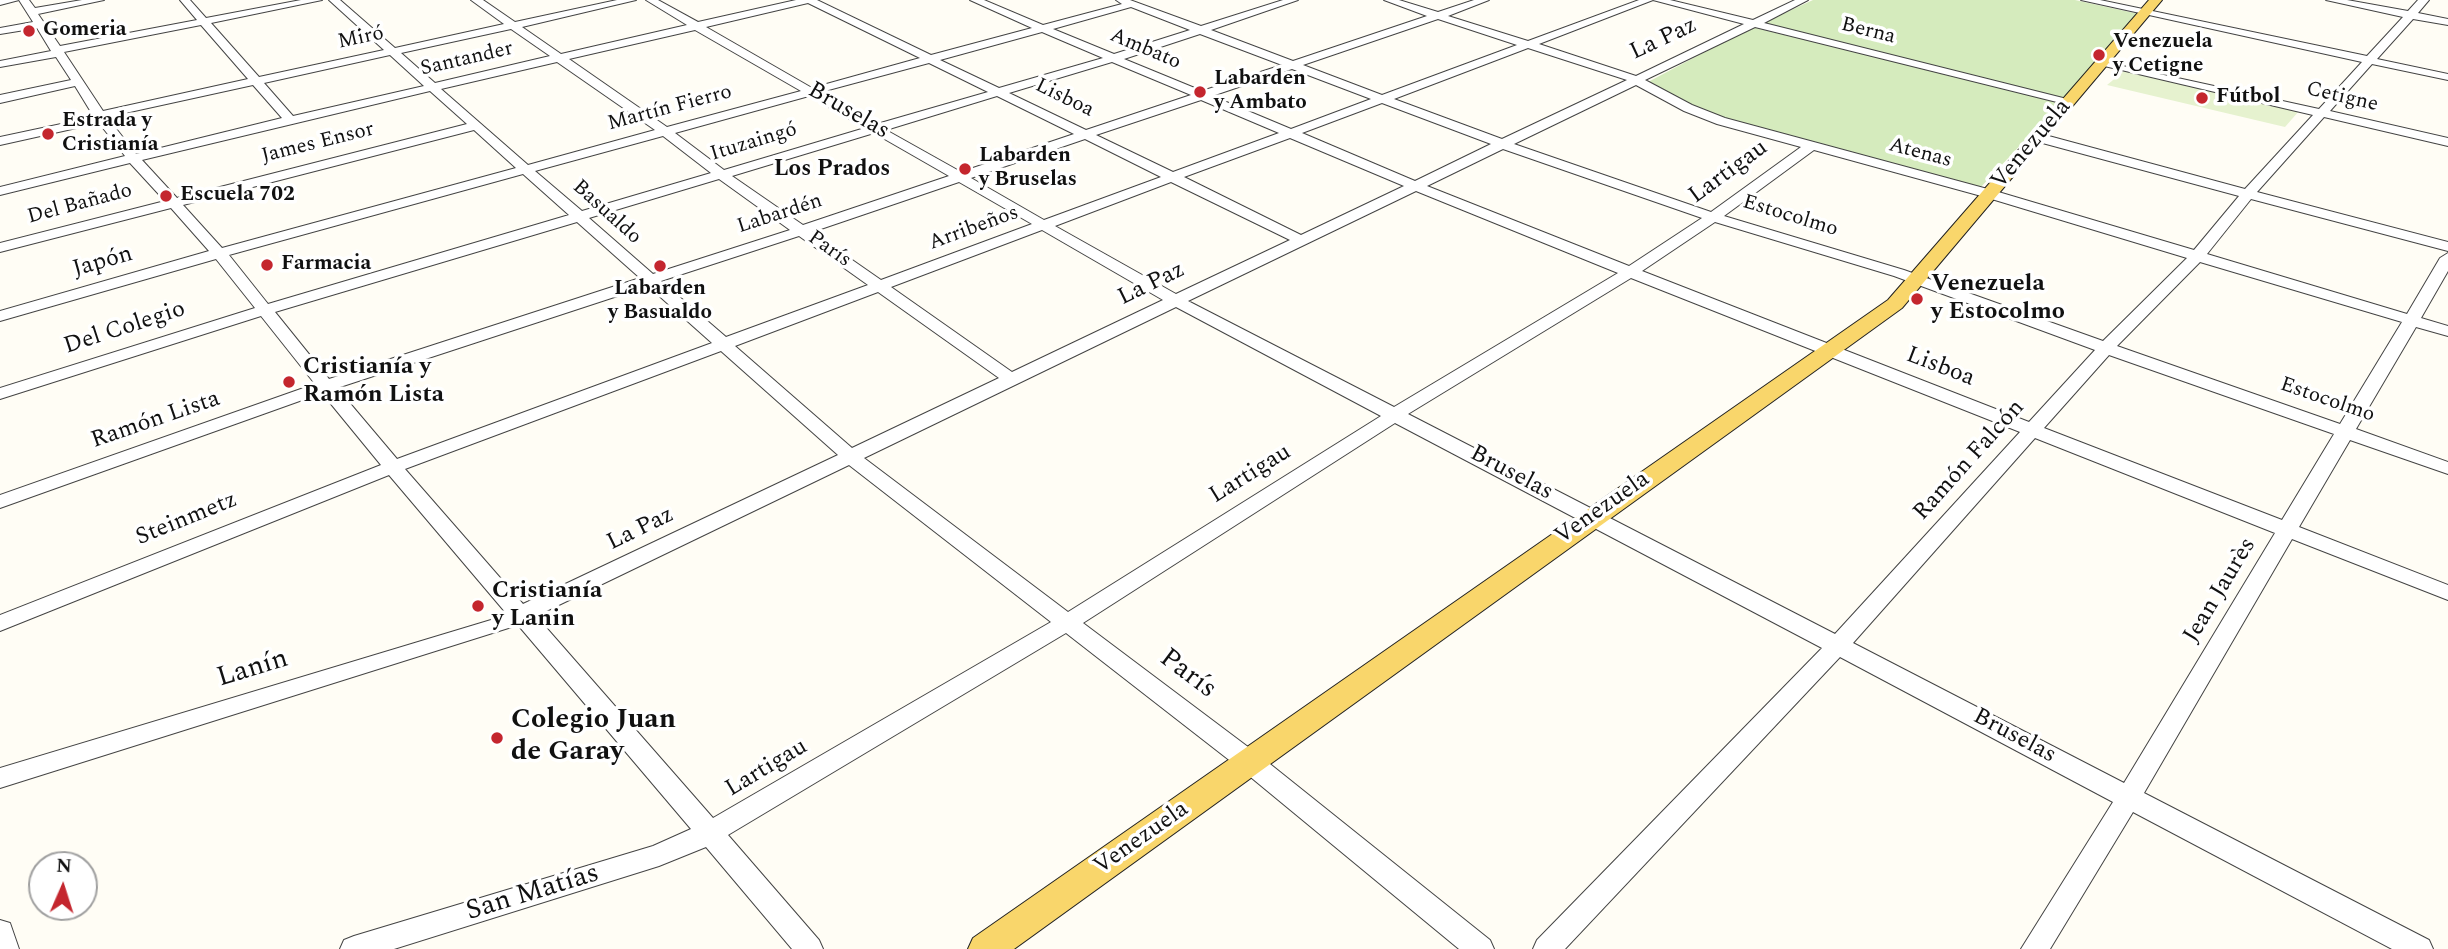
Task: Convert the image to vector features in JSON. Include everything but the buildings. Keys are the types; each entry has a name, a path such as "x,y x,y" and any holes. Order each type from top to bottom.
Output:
{"main road":[{"name":"Venezuela","path":"986,949 1895,304 2040,138 2068,101 2105,63 2151,6"}],"street":[{"path":"0,2 14,0"},
{"path":"24,0 101,117 133,158 219,253 501,596 522,614 809,949"},
{"path":"32,12 99,0"},
{"path":"185,0 290,120"},
{"path":"0,64 317,0"},
{"name":"Basualdo","path":"334,0 721,345 851,457"},
{"name":"París","path":"476,0 665,131 722,175 1011,379"},
{"name":"Miró","path":"0,141 257,81 631,0"},
{"name":"Bruselas","path":"651,0 1176,301 2419,949"},
{"name":"Santander","path":"0,191 290,120 809,0"},
{"name":"Lisboa","path":"809,0 1299,239"},
{"name":"Ambato","path":"975,0 1416,186"},
{"name":"Ituzaingó","path":"265,310 1114,58 1270,0"},
{"name":"Ituzaingó","path":"1197,28 1293,0"},
{"name":"Atenas","path":"1389,0 1636,79 1705,115 1990,194 2448,331"},
{"name":"Labardén","path":"327,387 801,231 1485,0"},
{"name":"Arribeños","path":"393,467 1648,0"},
{"name":"Berna","path":"1658,0 2068,101"},
{"name":"La Paz","path":"522,614 1176,301 1299,239 1416,186 1803,0"},
{"path":"2086,0 2151,6 2448,77"},
{"path":"2331,0 2448,22"},
{"name":"Ramón Falcón","path":"1547,949 1838,645 2106,348 2197,256 2248,194 2424,0"},
{"name":"Martín Fierro","path":"219,253 1043,28 1126,2"},
{"name":"Estocolmo","path":"1126,2 1502,144 1713,217 1917,281 2448,468"},
{"path":"0,31 40,24"},
{"name":"Cetigne","path":"2105,63 2448,142"},
{"path":"0,99 77,82"},
{"name":"James Ensor","path":"171,202 475,126"},
{"path":"2040,138 2448,247"},
{"name":"Lartigau","path":"710,833 1066,623 1396,414 1630,272 1713,217 1811,146"},
{"name":"Lisboa","path":"1416,186 1830,352 2448,593"},
{"name":"Del Bañado","path":"0,248 171,202"},
{"name":"Japón","path":"0,316 219,253"},
{"name":"Jean Jaurès","path":"2035,949 2129,797 2448,258"},
{"name":"Del Colegio","path":"0,394 265,310"},
{"name":"Ramón Lista","path":"0,502 327,387"},
{"name":"París","path":"851,457 1251,763 1480,949"},
{"name":"Steinmetz","path":"0,623 393,467"},
{"name":"Lanín","path":"0,778 478,633 522,614"},
{"name":"San Matías","path":"354,949 659,855 710,833"},
{"path":"0,932 5,949"}],"green space":[{"path":"1813,0 2075,0 2139,14 2065,98 1766,26 1763,23"},
{"path":"1752,27 2061,102 1980,188 1721,118 1690,106 1648,82"},
{"name":"Fútbol","path":"2124,71 2299,111 2285,127 2107,85"}],"place":[{"name":"Gomeria","path":"29,31"},
{"name":"Venezuela y Cetigne","path":"2099,55"},
{"name":"Labarden y Ambato","path":"1200,92"},
{"name":"Fútbol","path":"2202,98"},
{"name":"Estrada y Cristianía","path":"48,134"},
{"name":"Labarden y Bruselas","path":"965,169"},
{"name":"Escuela 702","path":"166,196"},
{"name":"Farmacia","path":"267,265"},
{"name":"Labarden y Basualdo","path":"660,266"},
{"name":"Venezuela y Estocolmo","path":"1917,299"},
{"name":"Cristianía y Ramón Lista","path":"289,382"},
{"name":"Cristianía y Lanin","path":"478,606"},
{"name":"Colegio Juan de Garay","path":"497,738"}],"district":[{"name":"Los Prados","path":"832,170"}]}
